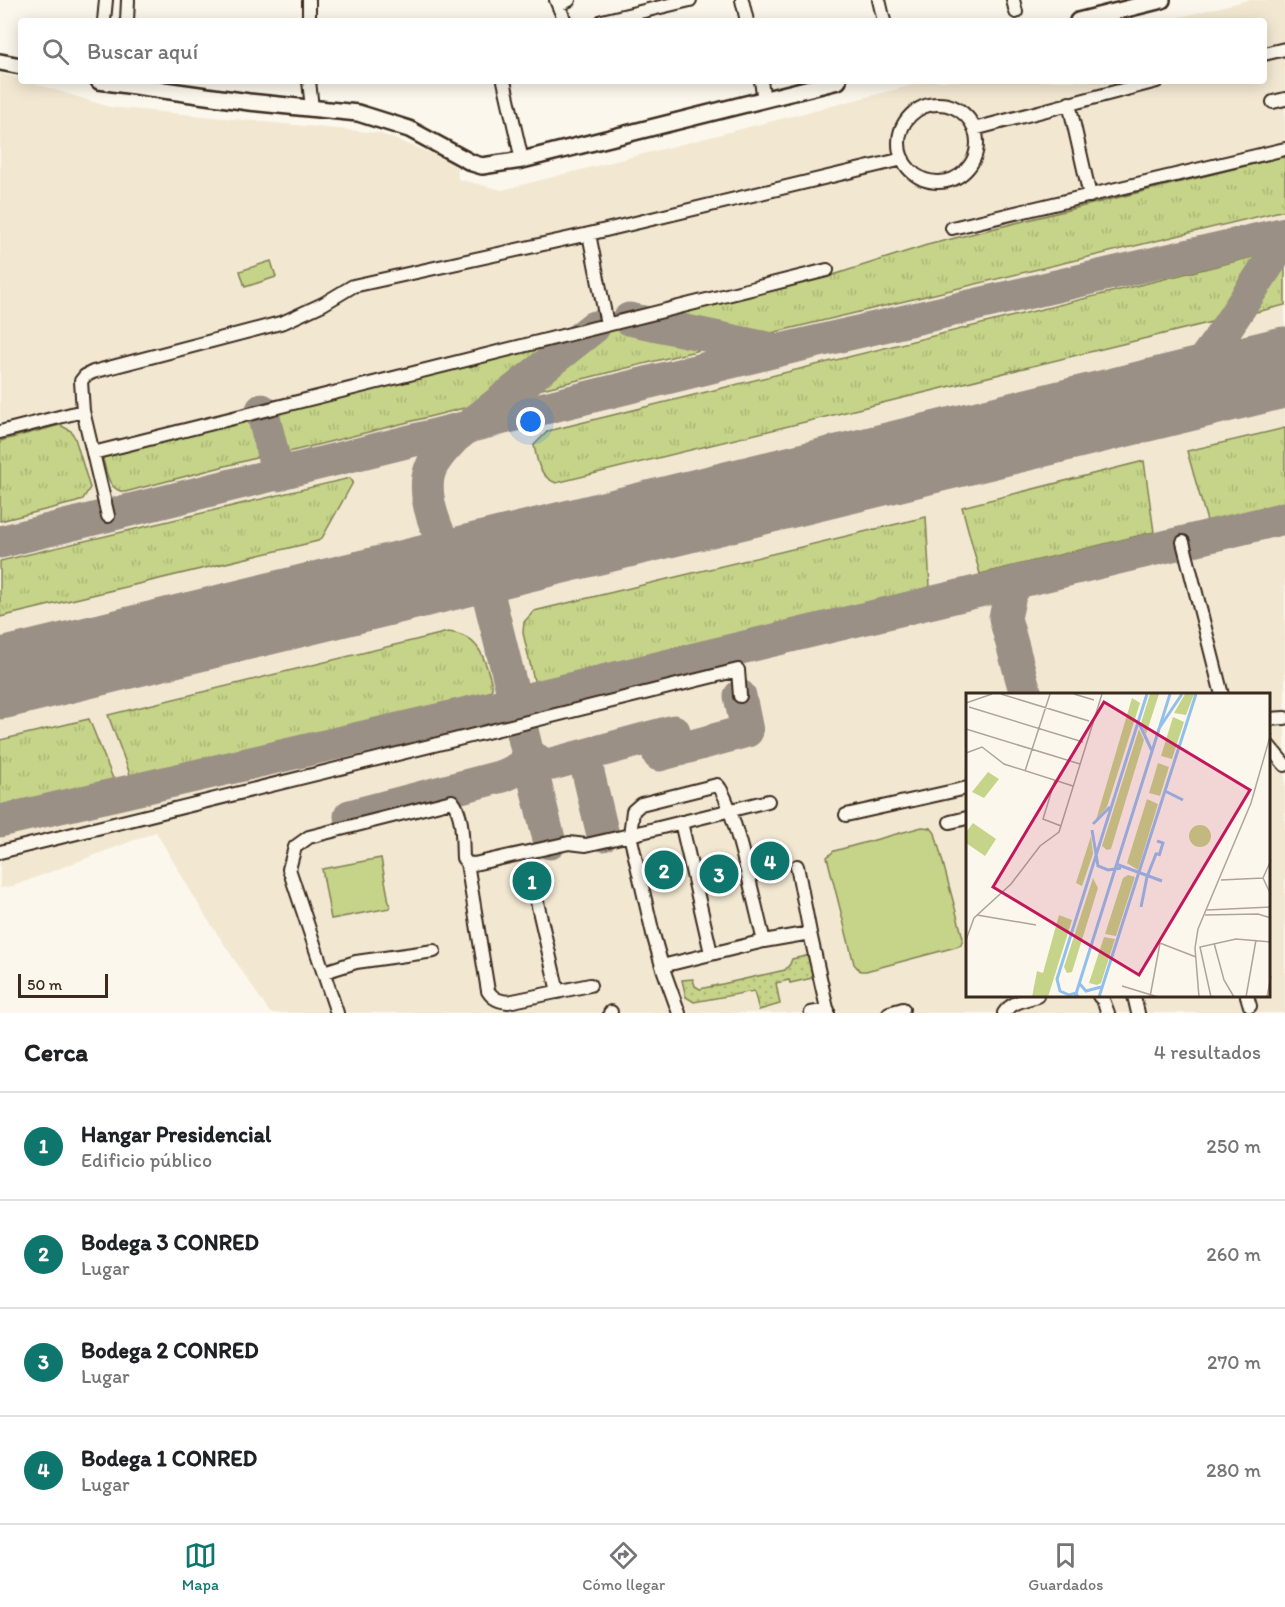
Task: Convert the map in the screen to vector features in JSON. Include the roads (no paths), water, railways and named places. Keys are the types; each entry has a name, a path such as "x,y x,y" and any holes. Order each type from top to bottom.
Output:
{"main road":[{"path":"1090,18 1162,0"},
{"path":"0,62 18,65"},
{"path":"141,84 358,113 409,129 472,163 482,166 522,160 826,84"}],"street":[{"path":"104,18 106,0"},
{"path":"127,18 128,0"},
{"path":"309,0 309,18"},
{"path":"615,18 690,0"},
{"path":"742,0 746,18"},
{"path":"879,0 883,18"},
{"path":"561,2 564,18"},
{"path":"1267,53 1285,49"},
{"path":"309,84 312,108"},
{"path":"505,84 522,160"},
{"path":"761,84 764,100"},
{"path":"974,129 1145,84"},
{"path":"1069,103 1090,196"},
{"path":"946,104 956,108 970,120 977,146 972,162 960,175 953,179 936,182 920,177 903,159 899,140 905,122 918,108 946,104"},
{"path":"952,228 1285,148"},
{"path":"108,516 83,411 81,381 93,372 284,322 323,304 353,286 589,234 903,159"},
{"path":"589,234 607,324"},
{"path":"93,453 827,270"},
{"path":"0,432 83,411"},
{"path":"1184,542 1222,693"},
{"path":"0,852 738,670 740,696"},
{"path":"1270,746 1285,765"},
{"path":"679,1013 653,934 630,835 633,811 641,804 712,784 722,788 730,810 764,941"},
{"path":"846,815 966,788"},
{"path":"337,1013 289,869 294,847 309,837 452,801 456,805 462,830 463,858 467,863 488,991 491,996 502,1002 508,1002 590,985"},
{"path":"467,863 474,864 569,843 586,845 768,801"},
{"path":"950,822 966,818"},
{"path":"681,822 711,953"},
{"path":"797,866 828,1011 811,1013"},
{"path":"537,902 558,992"},
{"path":"662,966 764,941 810,933"},
{"path":"324,972 356,962 434,951"},
{"path":"1004,1013 1008,1007 1018,1001 1029,998"},
{"path":"1101,998 1108,1013"},
{"path":"1134,998 1138,1013"},
{"path":"889,1013 903,1009"}],"place":[{"name":"Bodega 1 CONRED","path":"770,861"},
{"name":"Bodega 3 CONRED","path":"664,870"},
{"name":"Bodega 2 CONRED","path":"719,874"},
{"name":"Hangar Presidencial","path":"532,881"}]}
